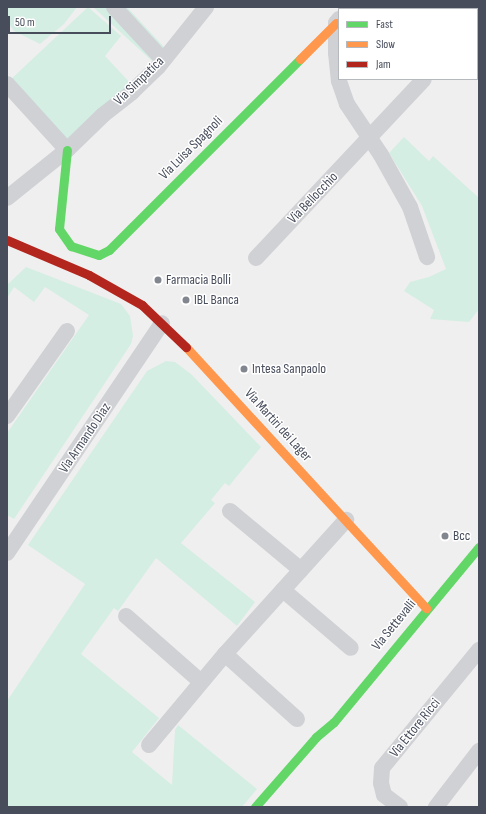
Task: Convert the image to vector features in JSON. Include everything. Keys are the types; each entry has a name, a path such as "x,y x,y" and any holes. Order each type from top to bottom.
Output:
{"street":[{"path":"114,7 163,60"},
{"name":"Via Simpatica","path":"7,198 67,150 163,60 206,7"},
{"path":"337,21 338,51"},
{"name":"Via Luisa Spagnoli","path":"67,150 59,229 71,246 98,255 109,250 337,21"},
{"path":"339,80 347,104 370,139 410,207 427,257"},
{"name":"Via Bellocchio","path":"256,258 370,139 423,80"},
{"path":"7,84 67,150"},
{"name":"Via Martiri dei Lager","path":"7,240 117,288 142,305 202,362 426,608"},
{"name":"Via Armando Diaz","path":"9,543 162,323"},
{"path":"7,416 67,331"},
{"path":"230,511 301,570"},
{"path":"149,745 225,654 346,520"},
{"name":"Via Settevalli","path":"255,807 316,737 334,722 426,608 479,547"},
{"path":"283,590 351,648"},
{"path":"126,616 201,682"},
{"name":"Via Ettore Ricci","path":"400,807 384,796 380,783 382,768 479,650"},
{"path":"225,654 297,719"},
{"name":"Via Settevalli","path":"326,745 334,722"},
{"path":"436,807 479,751"}],"green space":[{"path":"7,7 77,7 64,24 40,44 14,31 7,21"},
{"path":"88,7 121,36 105,56 133,86 69,145 9,81"},
{"path":"93,7 127,7 165,48 152,61"},
{"path":"404,137 429,161 433,156 479,198 479,309 469,322 430,319 434,310 404,291 410,282 429,277 446,269 422,206 389,153"},
{"path":"26,267 121,304 130,316 133,336 131,344 14,519 7,515 7,433 89,315 45,287 34,302 14,287 7,298 7,285"},
{"path":"166,361 175,362 191,374 261,447 229,486 225,483 211,500 215,503 181,543 255,602 237,626 156,558 118,611 114,608 81,654 159,718 132,752 172,785 175,730 178,725 257,789 242,807 7,807 7,701 85,584 28,545 147,371"}],"traffic: fast":[{"path":"67,150 59,229 71,246 99,255 109,250 300,59"},
{"path":"255,807 316,737 334,722 479,547"}],"traffic: slow":[{"path":"300,59 336,23"},
{"path":"186,347 426,608"}],"traffic: jam":[{"path":"7,240 89,275 142,305 186,347"}],"place":[{"name":"Farmacia Bolli","path":"158,280"},
{"name":"IBL Banca","path":"186,300"},
{"name":"Intesa Sanpaolo","path":"244,369"},
{"name":"Bcc","path":"445,536"}]}
